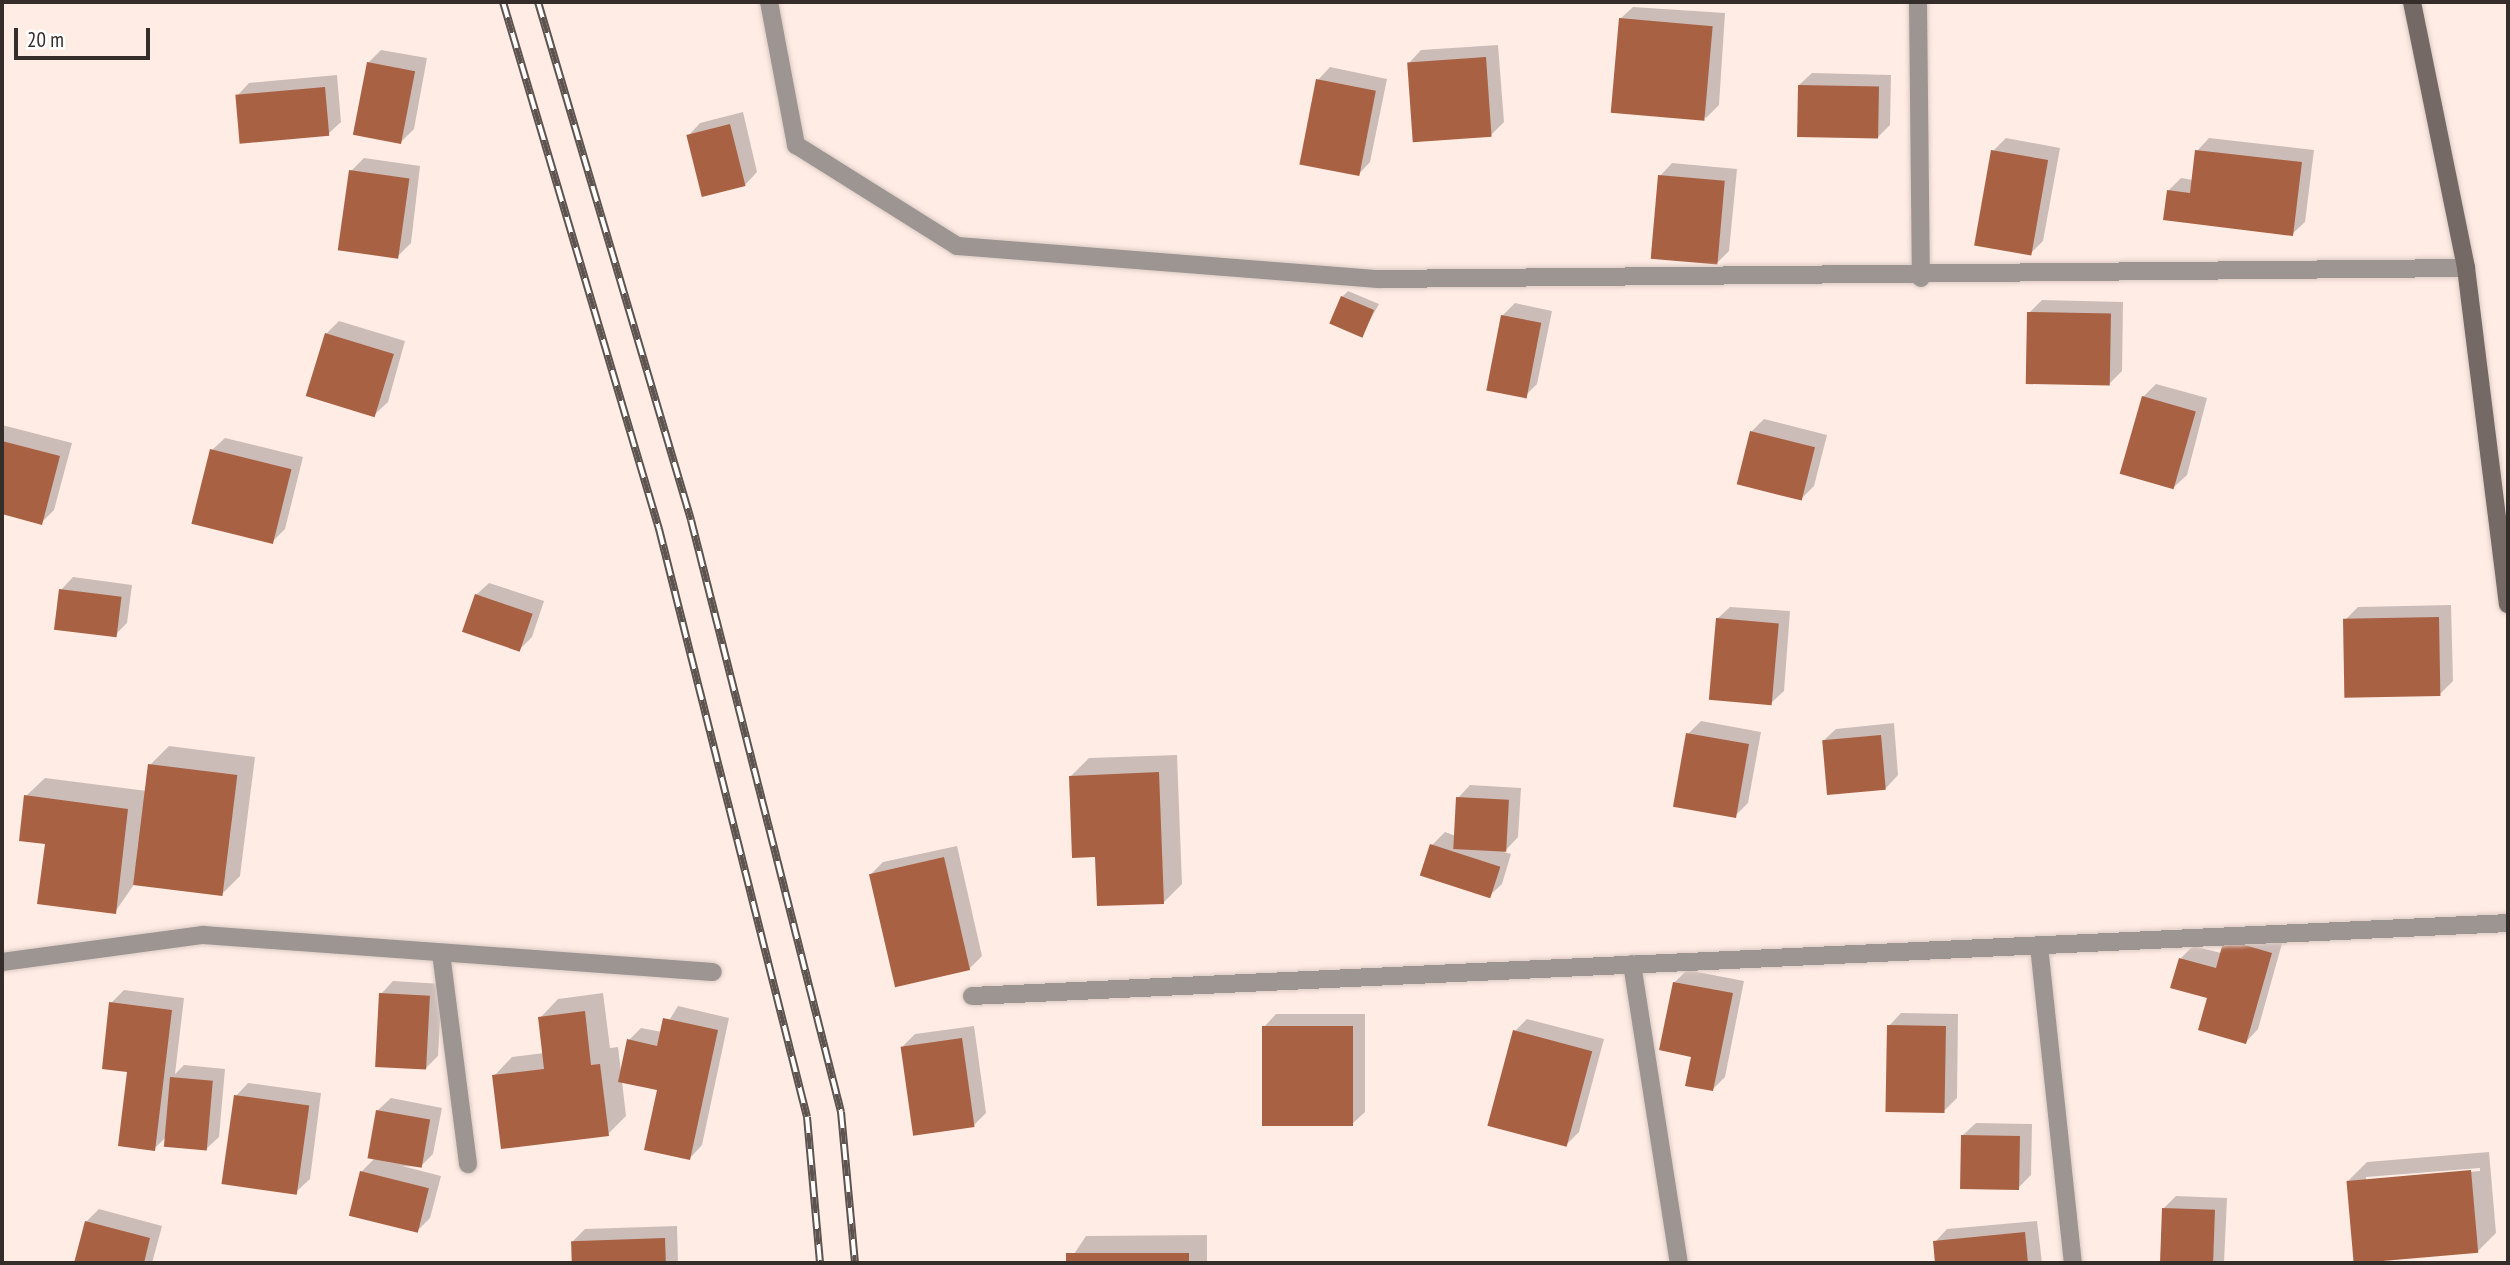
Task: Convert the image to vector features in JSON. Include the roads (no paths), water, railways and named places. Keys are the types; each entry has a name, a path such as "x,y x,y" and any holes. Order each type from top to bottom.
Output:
{"street":[{"path":"769,2 796,145 957,246 1380,279 1921,278 2466,268"},
{"path":"1918,2 1921,278"},
{"path":"2412,2 2466,268 2508,604"},
{"path":"972,996 2508,923"},
{"path":"2,962 203,935 713,972"},
{"path":"2039,946 2073,1263"},
{"path":"441,953 468,1164"},
{"path":"1632,964 1679,1263"}],"railway":[{"path":"503,2 659,529 807,1117 820,1263"},
{"path":"538,2 691,520 841,1112 855,1263"}]}
